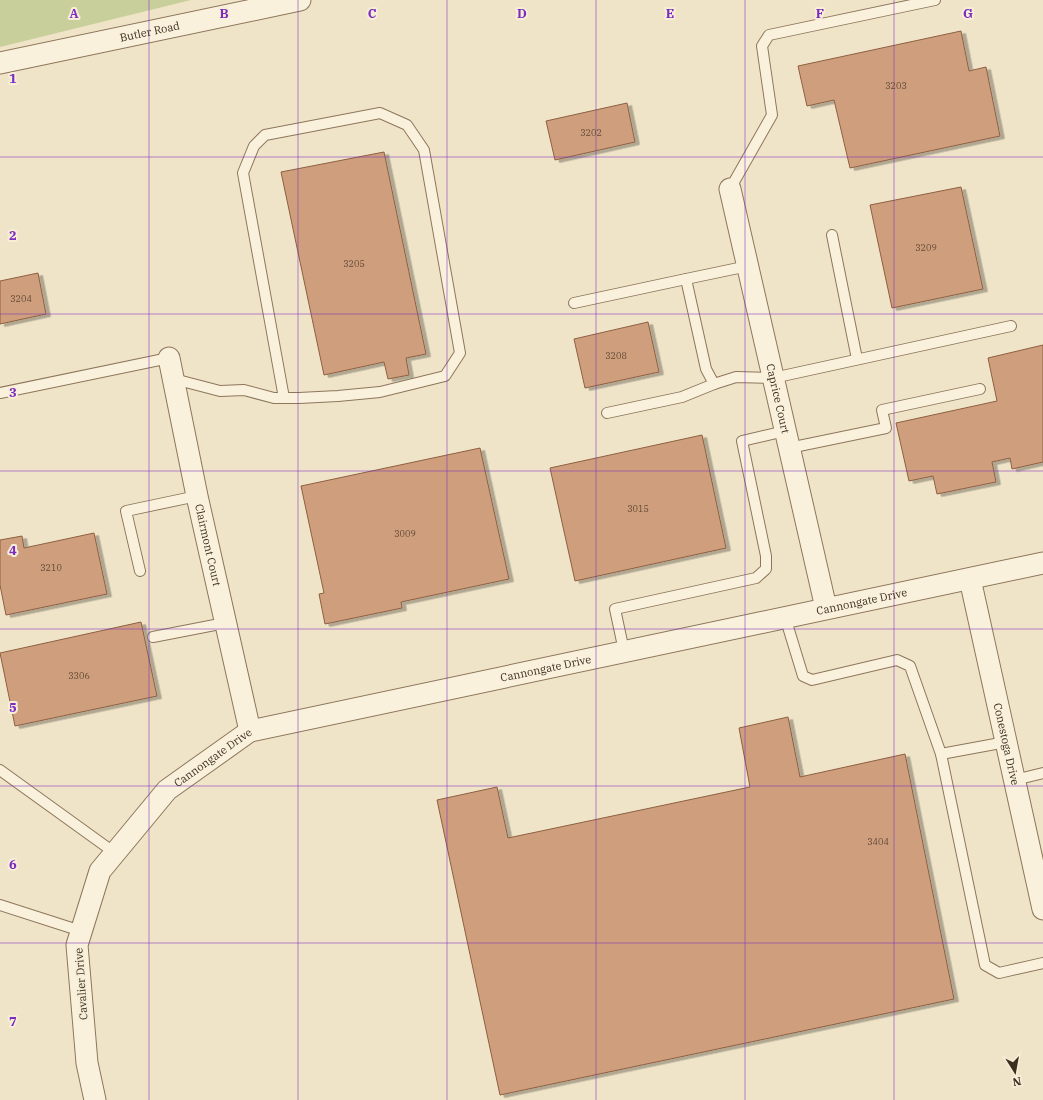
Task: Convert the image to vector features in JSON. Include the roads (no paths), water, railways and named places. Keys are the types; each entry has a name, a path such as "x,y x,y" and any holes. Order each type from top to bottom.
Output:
{"street":[{"name":"Butler Road","path":"0,63 249,5 300,0"},
{"name":"Caprice Court","path":"730,189 826,608"},
{"name":"Clairmont Court","path":"169,358 197,496 250,731"},
{"name":"Cannongate Drive","path":"100,871 168,790 250,731 1043,563"},
{"name":"Conestoga Drive","path":"970,579 1043,909"},
{"name":"Cavalier Drive","path":"95,1100 87,1063 77,945 100,871"}],"lane":[{"path":"730,189 772,115 762,46 769,35 935,0"},
{"path":"174,379 220,391 244,390 274,398 284,398 338,396 380,392 445,376 460,353 424,150 407,125 380,113 265,135 254,146 243,173 284,398"},
{"path":"832,235 857,359"},
{"path":"574,303 748,266"},
{"path":"686,279 706,368 714,384"},
{"path":"607,413 682,397 736,377 773,378 1011,326"},
{"path":"0,393 169,358"},
{"path":"624,651 615,609 756,578 766,569 766,556 742,441 787,440 886,428 882,410 980,389"},
{"path":"140,571 126,511 197,496"},
{"path":"785,617 803,676 812,680 897,660 910,666 941,754 985,965 999,973 1043,963"},
{"path":"153,637 226,623"},
{"path":"941,754 1006,742"},
{"path":"0,770 115,853"},
{"path":"1014,780 1043,773"},
{"path":"0,905 81,931"}]}
